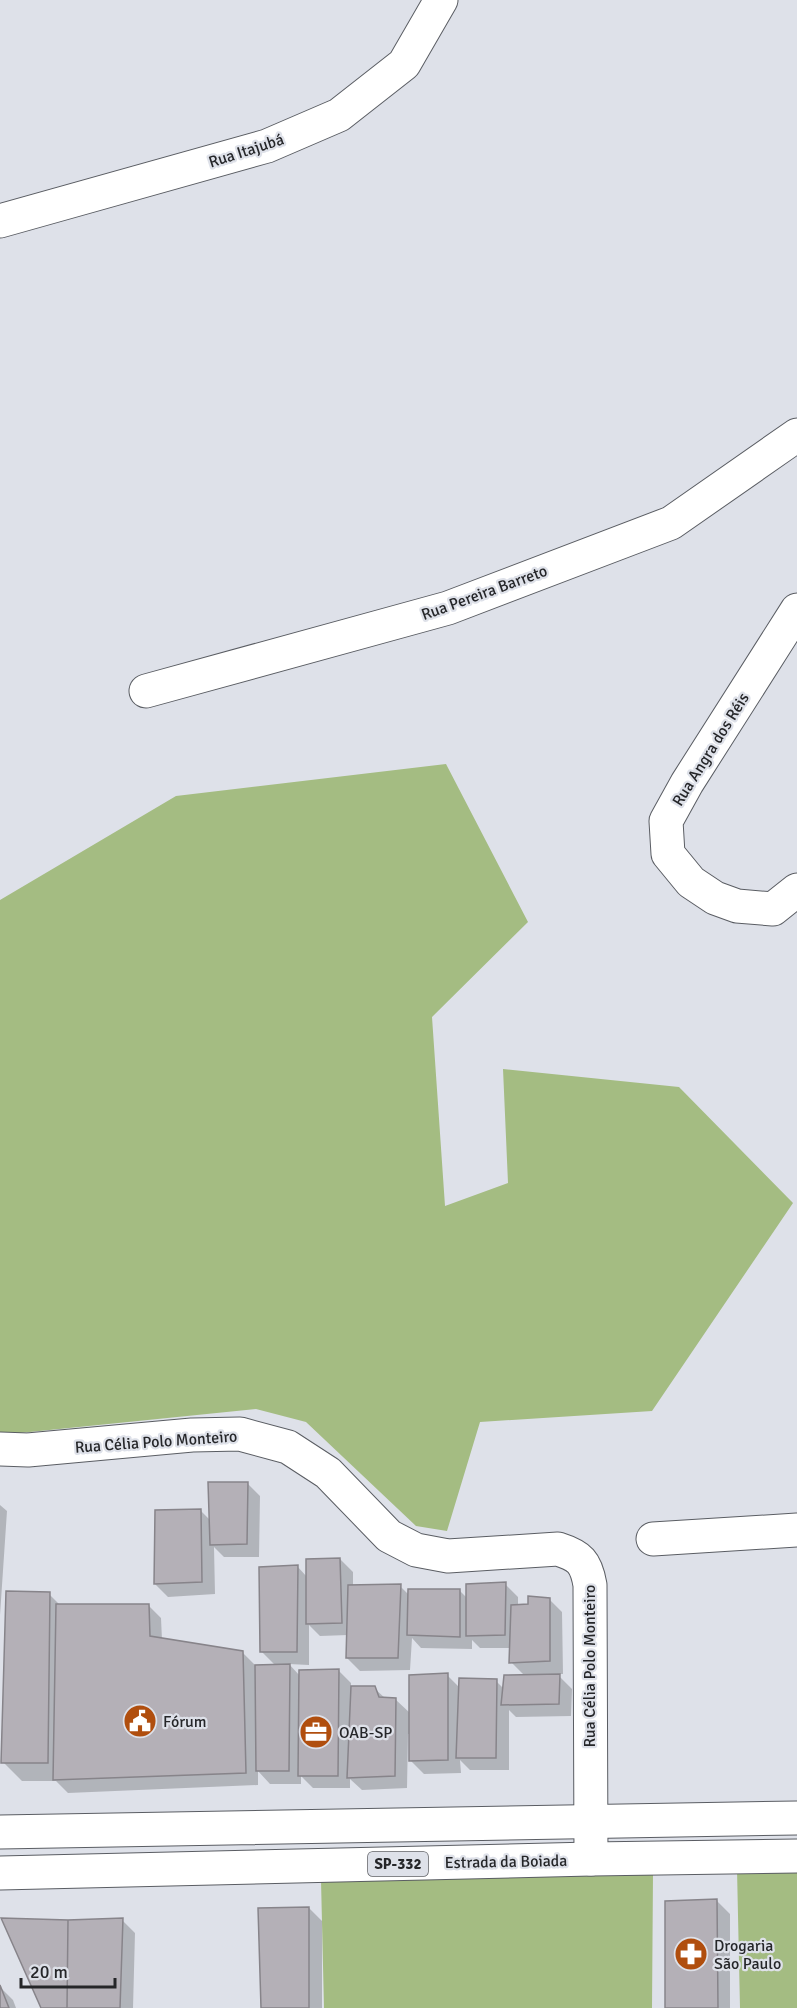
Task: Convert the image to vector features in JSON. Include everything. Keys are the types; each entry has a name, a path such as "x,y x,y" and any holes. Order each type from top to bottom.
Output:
{"street":[{"name":"Rua Itajubá","path":"0,221 267,146 339,115 404,64 441,0"},
{"name":"Rua Pereira Barreto","path":"146,691 448,608 670,523 797,435"},
{"name":"Rua Angra dos Réis","path":"797,610 687,783 666,821 668,854 691,882 715,898 737,906 773,909 797,890"},
{"name":"Rua Célia Polo Monteiro","path":"0,1449 28,1450 192,1435 240,1434 288,1447 328,1473 389,1536 416,1550 448,1556 558,1549 580,1559 587,1570 590,1585 589,1822 591,1859"},
{"path":"653,1539 797,1530"},
{"path":"0,1832 797,1818"},
{"name":"Estrada da Boiada","path":"0,1873 797,1856"}],"green space":[{"path":"446,764 528,922 432,1017 445,1206 508,1183 503,1069 679,1087 793,1203 652,1411 480,1422 447,1531 416,1526 306,1422 256,1409 0,1435 0,900 176,796"},
{"path":"737,1869 797,1870 797,2008 740,2008"},
{"path":"653,1874 652,2008 324,2008 321,1880"}],"building":[{"path":"208,1482 248,1482 247,1544 210,1545"},
{"path":"201,1509 202,1582 154,1584 155,1510"},
{"path":"340,1558 342,1623 306,1624 306,1559"},
{"path":"298,1565 297,1652 260,1652 259,1567"},
{"path":"506,1582 505,1635 466,1636 466,1584"},
{"path":"401,1584 398,1658 346,1658 348,1585"},
{"path":"408,1589 460,1589 460,1637 407,1635"},
{"path":"6,1591 50,1592 48,1763 1,1763"},
{"path":"528,1596 550,1598 550,1661 509,1663 511,1605 528,1604"},
{"path":"56,1604 149,1604 150,1636 243,1651 246,1773 53,1780"},
{"path":"290,1664 289,1771 256,1771 255,1665"},
{"path":"339,1669 338,1776 298,1776 299,1670"},
{"path":"448,1673 448,1760 409,1761 409,1675"},
{"path":"560,1674 559,1704 501,1705 504,1675"},
{"path":"459,1678 497,1679 496,1758 456,1758"},
{"path":"351,1686 375,1686 379,1697 396,1698 395,1776 347,1778"},
{"path":"717,1899 718,2008 665,2008 665,1901"},
{"path":"309,1907 309,2008 261,2008 258,1908"},
{"path":"1,1918 68,1920 67,2008 41,2008"},
{"path":"123,1918 120,2008 67,2008 68,1920"},
{"path":"0,1985 9,2008 0,2008"}],"place":[{"name":"Fórum","path":"140,1721"},
{"name":"OAB-SP","path":"316,1732"},
{"name":"Drogaria São Paulo","path":"691,1954"}]}
